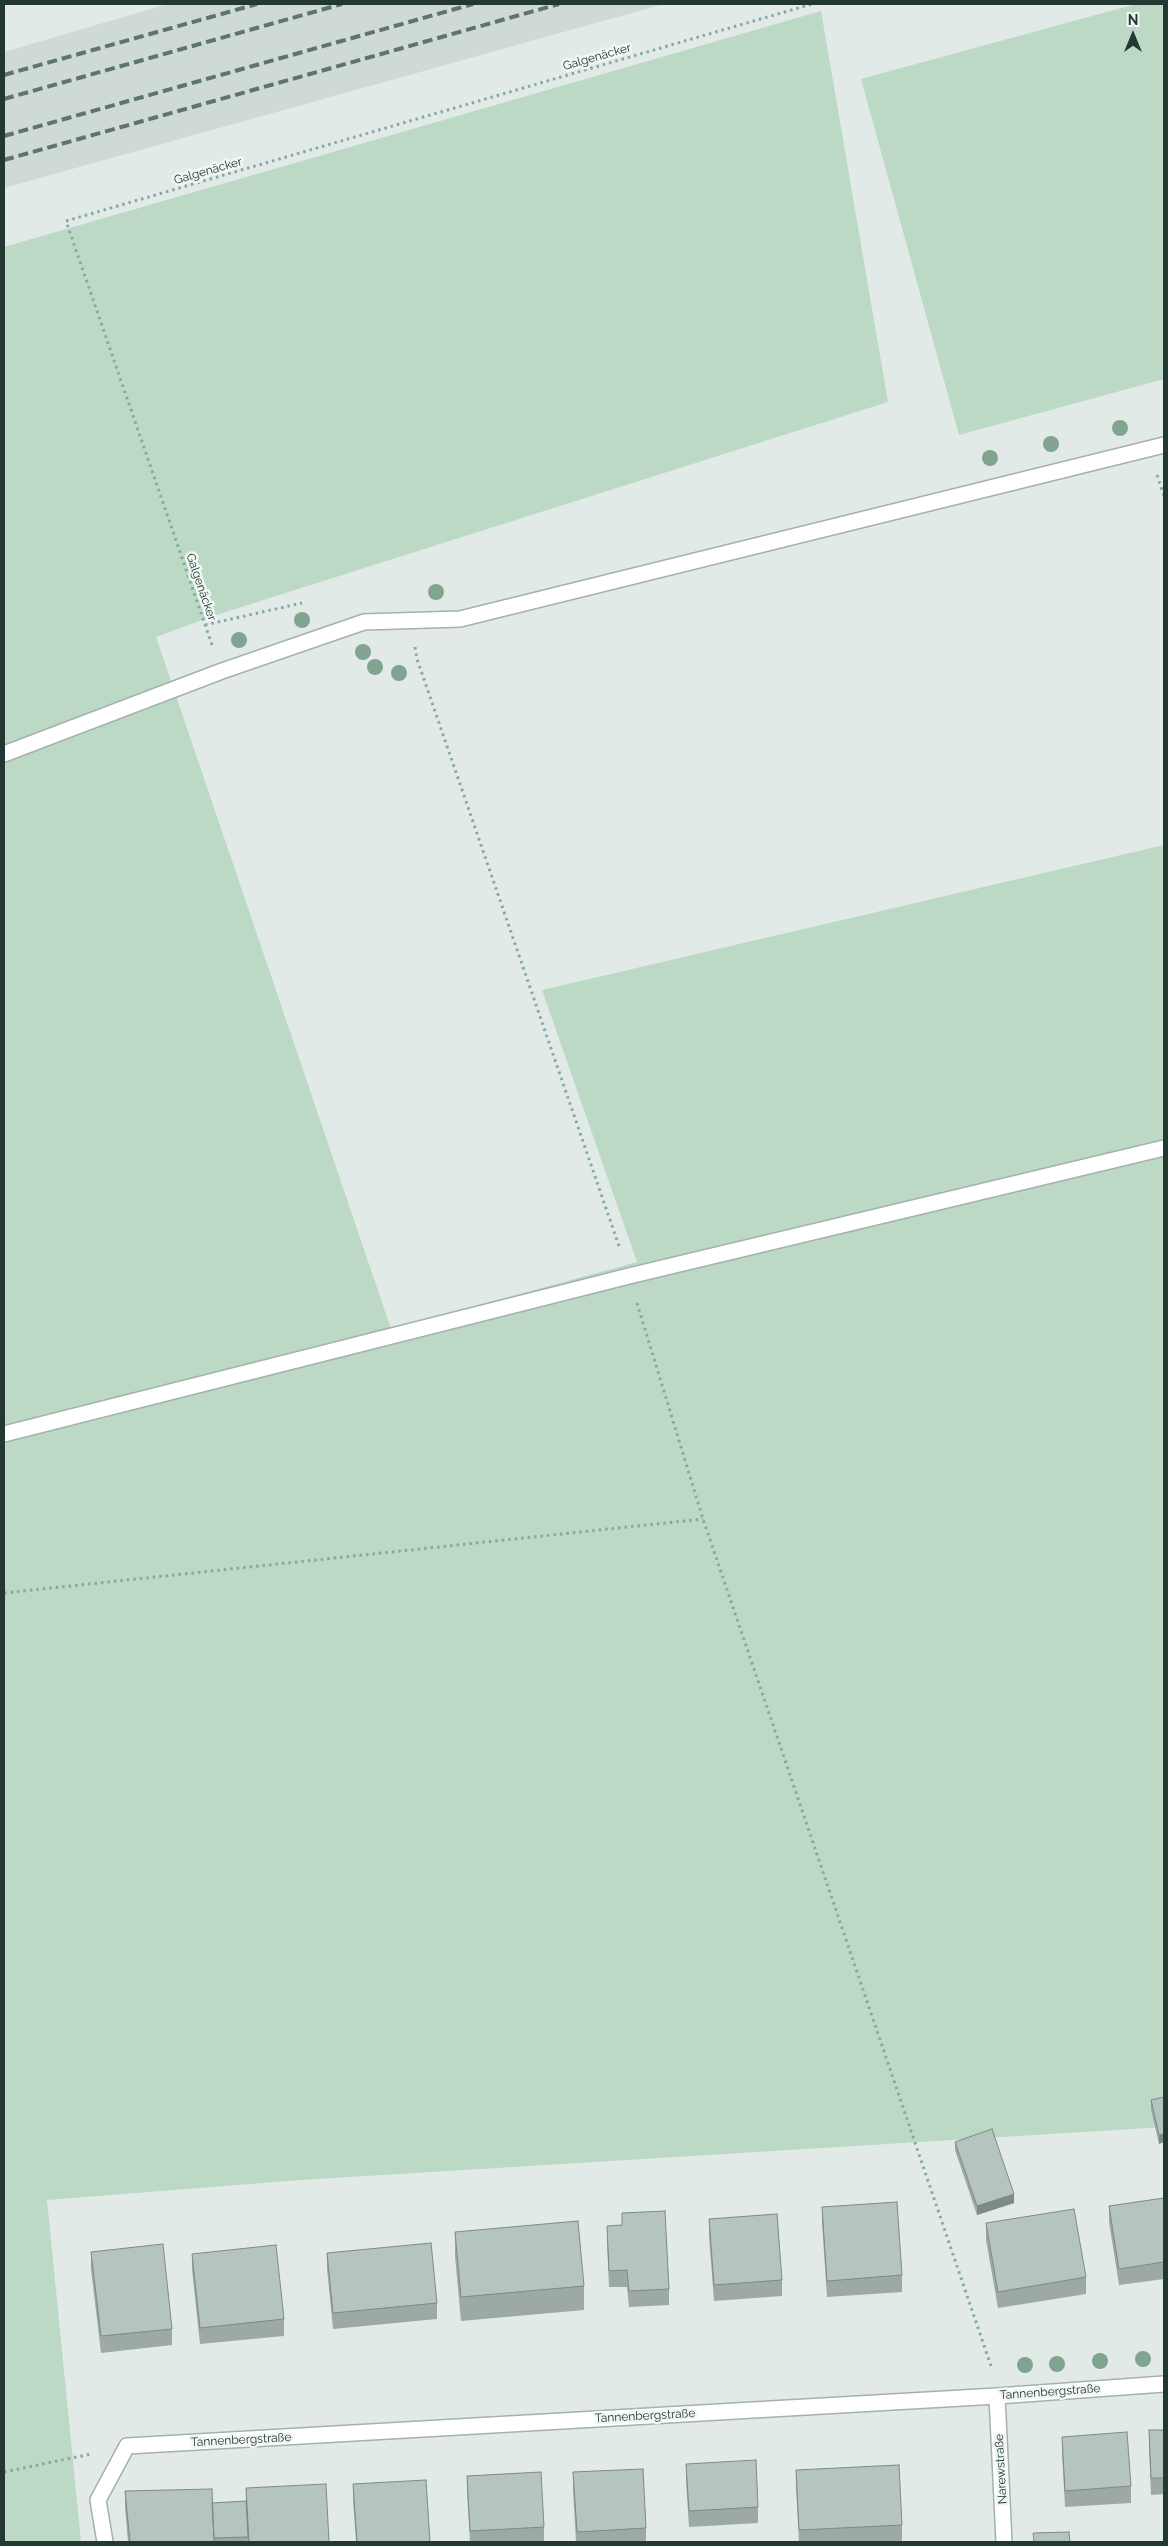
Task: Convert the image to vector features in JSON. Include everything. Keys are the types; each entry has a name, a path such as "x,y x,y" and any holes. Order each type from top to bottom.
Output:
{"street":[{"path":"4,754 222,671 364,622 411,622 460,618 1164,445"},
{"path":"4,1434 629,1276 1164,1148"},
{"name":"Tannenbergstraße","path":"127,2446 997,2396 1164,2384"},
{"name":"Narewstraße","path":"997,2396 1004,2542"},
{"path":"105,2542 98,2500 127,2446"}],"path":[{"name":"Galgenäcker","path":"222,671 66,221 812,4"},
{"path":"205,625 302,603"},
{"path":"411,622 417,659 629,1276 704,1519 991,2359 997,2396"},
{"path":"4,1593 704,1519"},
{"path":"4,2472 127,2446"}],"shaded area":[{"path":"168,4 664,4 4,188 4,52"}],"green space":[{"path":"1136,4 1164,4 1164,379 959,435 861,79"},
{"path":"821,11 888,402 216,615 156,637 391,1329 637,1262 542,990 1164,845 1164,2127 301,2180 47,2200 81,2542 4,2542 4,247"}],"building":[{"path":"1164,2097 1164,2134 1159,2135 1151,2100"},
{"path":"992,2129 1014,2194 977,2206 955,2142"},
{"path":"1164,2198 1164,2262 1119,2269 1109,2206"},
{"path":"897,2202 902,2275 827,2281 822,2207"},
{"path":"1074,2209 1086,2277 998,2292 986,2223"},
{"path":"665,2211 669,2289 629,2291 627,2270 609,2271 607,2226 622,2225 622,2213"},
{"path":"777,2214 782,2280 714,2285 709,2219"},
{"path":"578,2221 584,2286 461,2297 455,2232"},
{"path":"431,2243 437,2303 333,2313 327,2253"},
{"path":"163,2244 172,2329 101,2336 91,2252"},
{"path":"276,2245 284,2319 200,2328 192,2254"},
{"path":"1149,2430 1164,2430 1164,2478 1151,2478"},
{"path":"1127,2432 1131,2486 1065,2491 1062,2437"},
{"path":"756,2460 758,2507 689,2511 686,2464"},
{"path":"899,2465 902,2525 799,2530 796,2470"},
{"path":"643,2469 646,2528 577,2532 573,2472"},
{"path":"541,2472 544,2527 470,2531 467,2476"},
{"path":"426,2480 430,2542 357,2542 353,2484"},
{"path":"326,2484 329,2542 249,2542 246,2488"},
{"path":"212,2489 214,2542 130,2542 125,2491"},
{"path":"246,2501 248,2537 214,2538 212,2503"},
{"path":"1069,2532 1070,2542 1034,2542 1033,2533"}],"railway":[{"path":"4,75 257,4"},
{"path":"4,99 342,4"},
{"path":"4,136 473,4"},
{"path":"4,160 559,4"}]}
